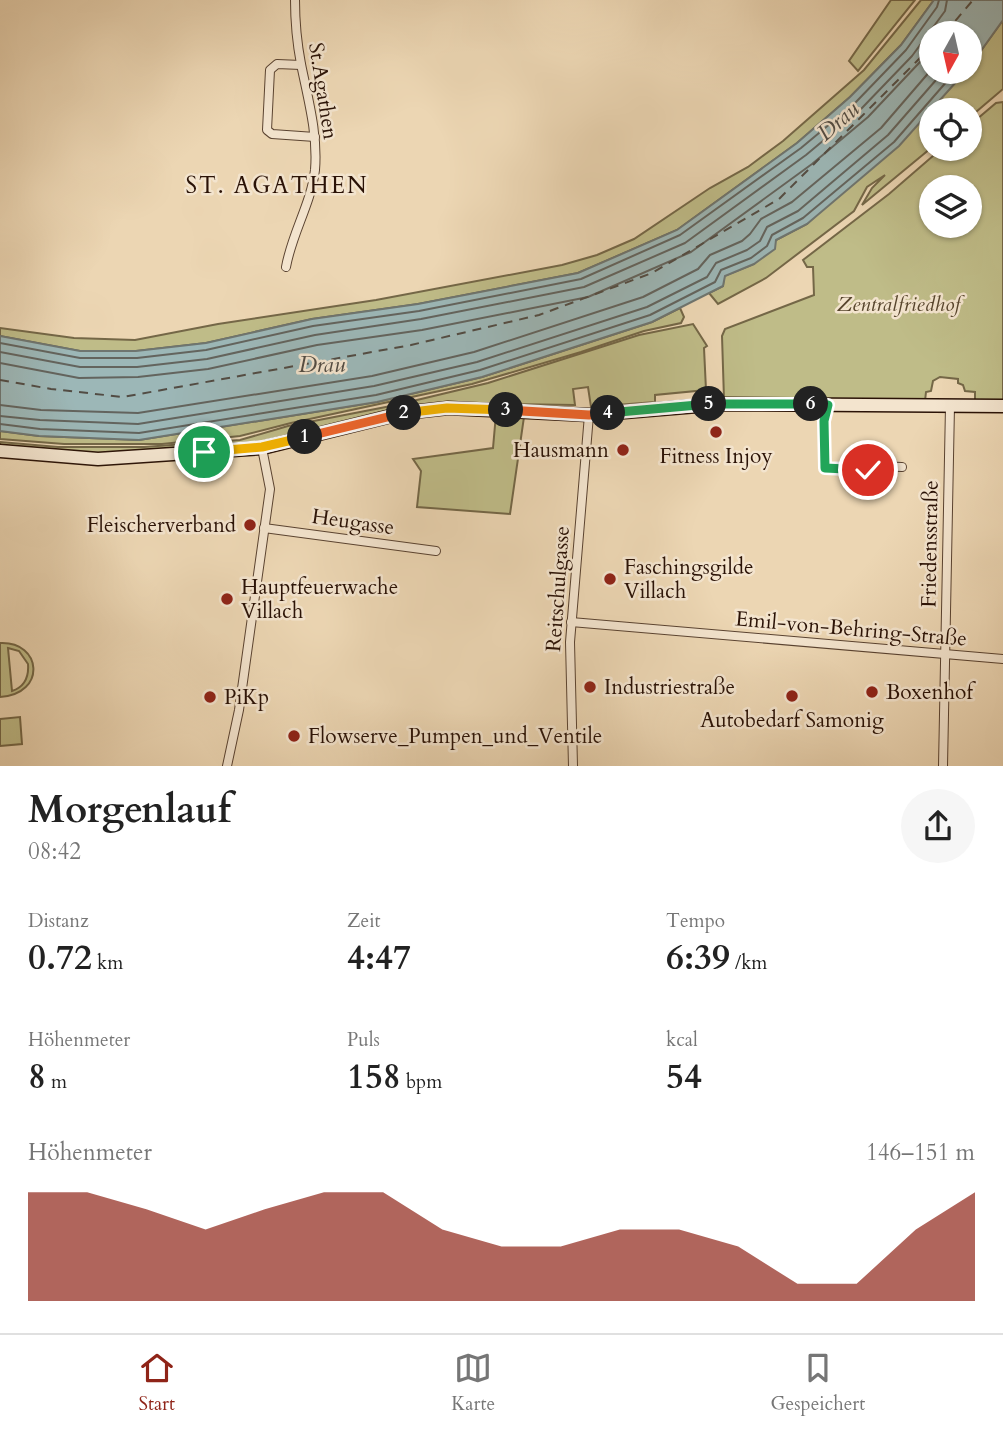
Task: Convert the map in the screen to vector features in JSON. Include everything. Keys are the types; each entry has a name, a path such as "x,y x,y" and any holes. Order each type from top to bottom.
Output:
{"street":[{"name":"St.Agathen","path":"286,267 291,242 312,188 315,169 315,137 301,65 295,0"},
{"path":"301,65 277,64 270,70 268,130 272,134 315,137"},
{"path":"0,451 98,459 262,447 403,414 447,408 589,415 721,404 1003,406"},
{"path":"828,405 824,421 825,468 868,470 877,466 902,467"},
{"name":"Friedensstraße","path":"943,766 950,406"},
{"name":"Reitschulgasse","path":"573,766 571,621 589,415"},
{"path":"227,766 239,710 270,485 262,447"},
{"name":"Heugasse","path":"264,527 436,551"},
{"name":"Emil-von-Behring-Straße","path":"571,621 1003,659"}],"green space":[{"path":"891,0 915,0 858,71 849,61"},
{"path":"921,0 934,0 901,45 850,97 797,143 677,230 578,273 418,304 312,319 206,343 136,351 80,351 0,336 0,328 74,338 135,340 218,324 376,300 562,265 597,255 634,239 710,188 748,167 783,141 864,70"},
{"path":"1003,20 1003,89 982,107 982,98 941,98 954,84 982,84 982,49"},
{"name":"Zentralfriedhof","path":"1003,102 1003,402 975,401 975,392 965,391 958,379 940,377 933,381 931,391 926,392 925,401 724,399 722,336 725,329 814,295 813,267 807,267 803,260 927,161 982,161 982,115 996,103"},
{"path":"919,119 919,158 862,205 872,188 885,175 867,187 854,211 766,278 718,304 709,293 723,286 724,276 754,264 776,240 807,224"},
{"path":"680,308 684,317 681,323 644,331 472,384 240,436 162,444 64,444 0,439 0,431 39,436 139,440 377,402 482,377 652,322"},
{"path":"693,324 707,346 704,348 706,390 655,395 655,402 591,407 588,387 573,389 575,405 440,403 255,444 86,454 0,447 0,442 58,447 144,447 240,440 288,426 396,405 488,383 639,335"},
{"path":"496,414 524,417 510,514 417,507 421,471 413,459 493,448"},
{"path":"0,643 24,650 31,658 33,668 32,678 26,687 15,694 0,697","holes":["8,648 19,651 28,664 28,673 23,684 12,691"]},
{"path":"20,717 22,744 0,746 0,719"}],"water":[{"name":"Drau","path":"934,0 1003,0 1003,20 982,49 982,21 919,21 919,84 954,84 942,98 919,98 919,124 899,146 807,224 776,240 775,249 754,264 725,276 723,286 652,322 482,377 377,402 139,440 39,436 0,431 0,336 80,351 136,351 206,343 312,319 418,304 578,273 677,230 797,143 850,97 901,45"}],"ferry route":[{"path":"955,21 973,0"},
{"path":"0,380 123,397 411,345 539,315 652,273 779,199 919,59"}],"place":[{"name":"Fitness Injoy","path":"716,432"},
{"name":"Hausmann","path":"623,450"},
{"name":"Fleischerverband","path":"250,525"},
{"name":"Faschingsgilde Villach","path":"610,579"},
{"name":"Hauptfeuerwache Villach","path":"227,599"},
{"name":"Industriestraße","path":"590,687"},
{"name":"Boxenhof","path":"872,692"},
{"name":"Autobedarf Samonig","path":"792,696"},
{"name":"PiKp","path":"210,697"},
{"name":"Flowserve_Pumpen_und_Ventile","path":"294,736"}],"district":[{"name":"ST. AGATHEN","path":"277,185"}],"route":[{"path":"204,452 262,447 403,414 447,408 589,415 721,404 828,405 824,421 825,468 868,470"}]}
